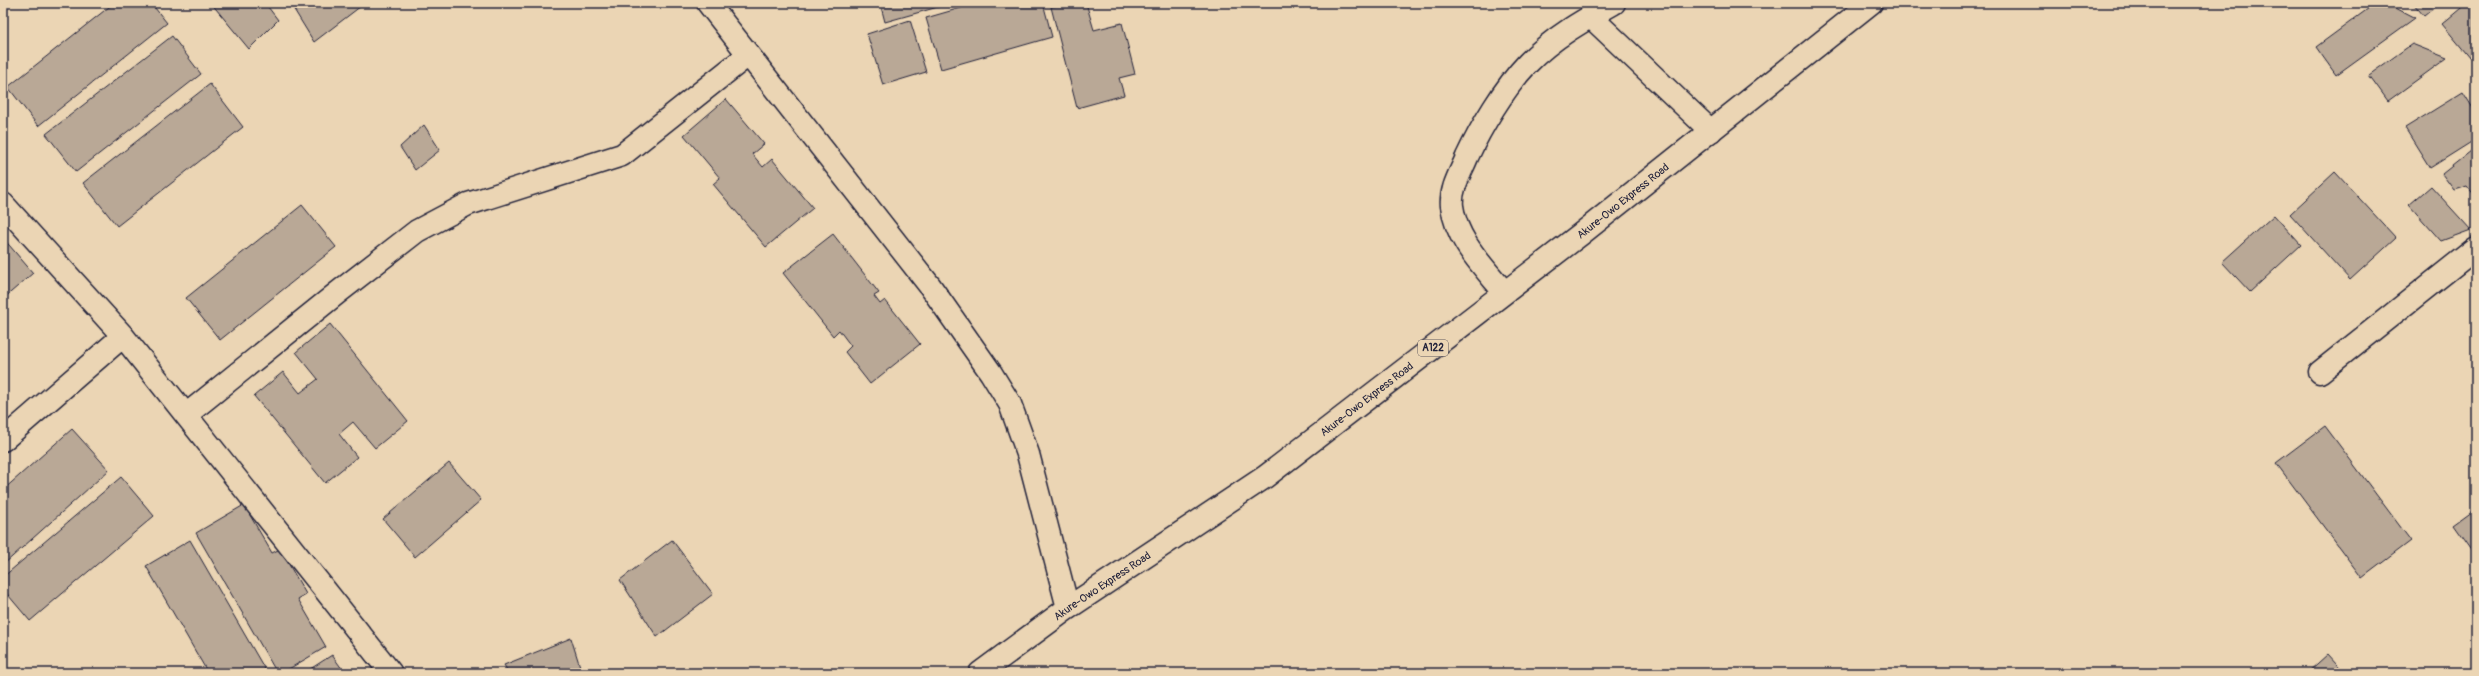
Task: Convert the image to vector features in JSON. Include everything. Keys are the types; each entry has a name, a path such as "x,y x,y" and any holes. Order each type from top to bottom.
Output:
{"main road":[{"path":"708,3 930,286 991,373 1010,404 1028,454 1068,608"},
{"path":"1504,292 1469,249 1458,228 1452,205 1454,185 1482,124 1528,64 1574,25 1614,3"},
{"name":"Akure-Owo Express Road","path":"980,673 1068,608 1265,477 1711,131 1871,3"},
{"path":"1590,16 1711,131"},
{"path":"186,415 336,294 418,232 468,204 622,155 748,55"},
{"path":"3,204 123,336 391,673"},
{"path":"2320,372 2476,248"},
{"path":"3,440 123,336"}],"building":[{"path":"114,3 151,3 167,23 38,126 8,87"},
{"path":"211,3 265,3 278,20 249,49"},
{"path":"290,3 365,3 314,42"},
{"path":"880,3 952,3 885,22"},
{"path":"978,3 1043,3 1052,37 941,69 926,18"},
{"path":"1066,3 1086,3 1094,30 1122,23 1135,74 1119,78 1124,95 1077,108 1051,7"},
{"path":"2376,3 2386,3 2415,18 2336,75 2316,47"},
{"path":"2413,3 2440,3 2424,16"},
{"path":"2467,3 2476,3 2476,65 2442,24"},
{"path":"910,20 926,72 883,85 867,34"},
{"path":"172,36 201,74 76,172 46,134"},
{"path":"2412,44 2447,58 2388,101 2369,75"},
{"path":"210,84 243,127 117,226 83,183"},
{"path":"2463,92 2476,113 2476,139 2430,168 2405,128"},
{"path":"726,99 764,144 752,154 763,167 772,159 813,208 766,247 713,184 720,178 684,135"},
{"path":"424,125 440,150 415,170 400,147"},
{"path":"2476,147 2476,197 2467,186 2454,190 2442,174"},
{"path":"2335,172 2396,238 2350,280 2290,214"},
{"path":"2431,186 2471,230 2441,241 2409,205"},
{"path":"302,205 336,247 220,340 186,298"},
{"path":"2274,215 2301,245 2250,292 2222,262"},
{"path":"833,234 879,293 874,296 880,304 885,300 920,344 870,384 845,352 851,346 839,330 833,336 783,273"},
{"path":"3,238 33,273 3,299"},
{"path":"330,324 408,421 375,448 353,422 339,434 357,457 325,483 254,396 283,372 300,393 318,379 296,352"},
{"path":"2325,426 2411,541 2362,578 2276,463"},
{"path":"72,429 109,470 3,565 3,490"},
{"path":"449,463 481,500 415,557 383,519"},
{"path":"121,477 154,516 30,621 3,589 3,577"},
{"path":"244,505 272,553 280,549 306,594 298,599 326,647 282,673 277,673 196,533"},
{"path":"2476,509 2476,556 2454,525"},
{"path":"190,540 267,673 208,673 146,566"},
{"path":"672,540 713,594 657,637 620,580"},
{"path":"571,638 582,673 509,673 504,665"},
{"path":"2328,654 2345,673 2307,673"},
{"path":"332,655 345,673 304,673"}]}
